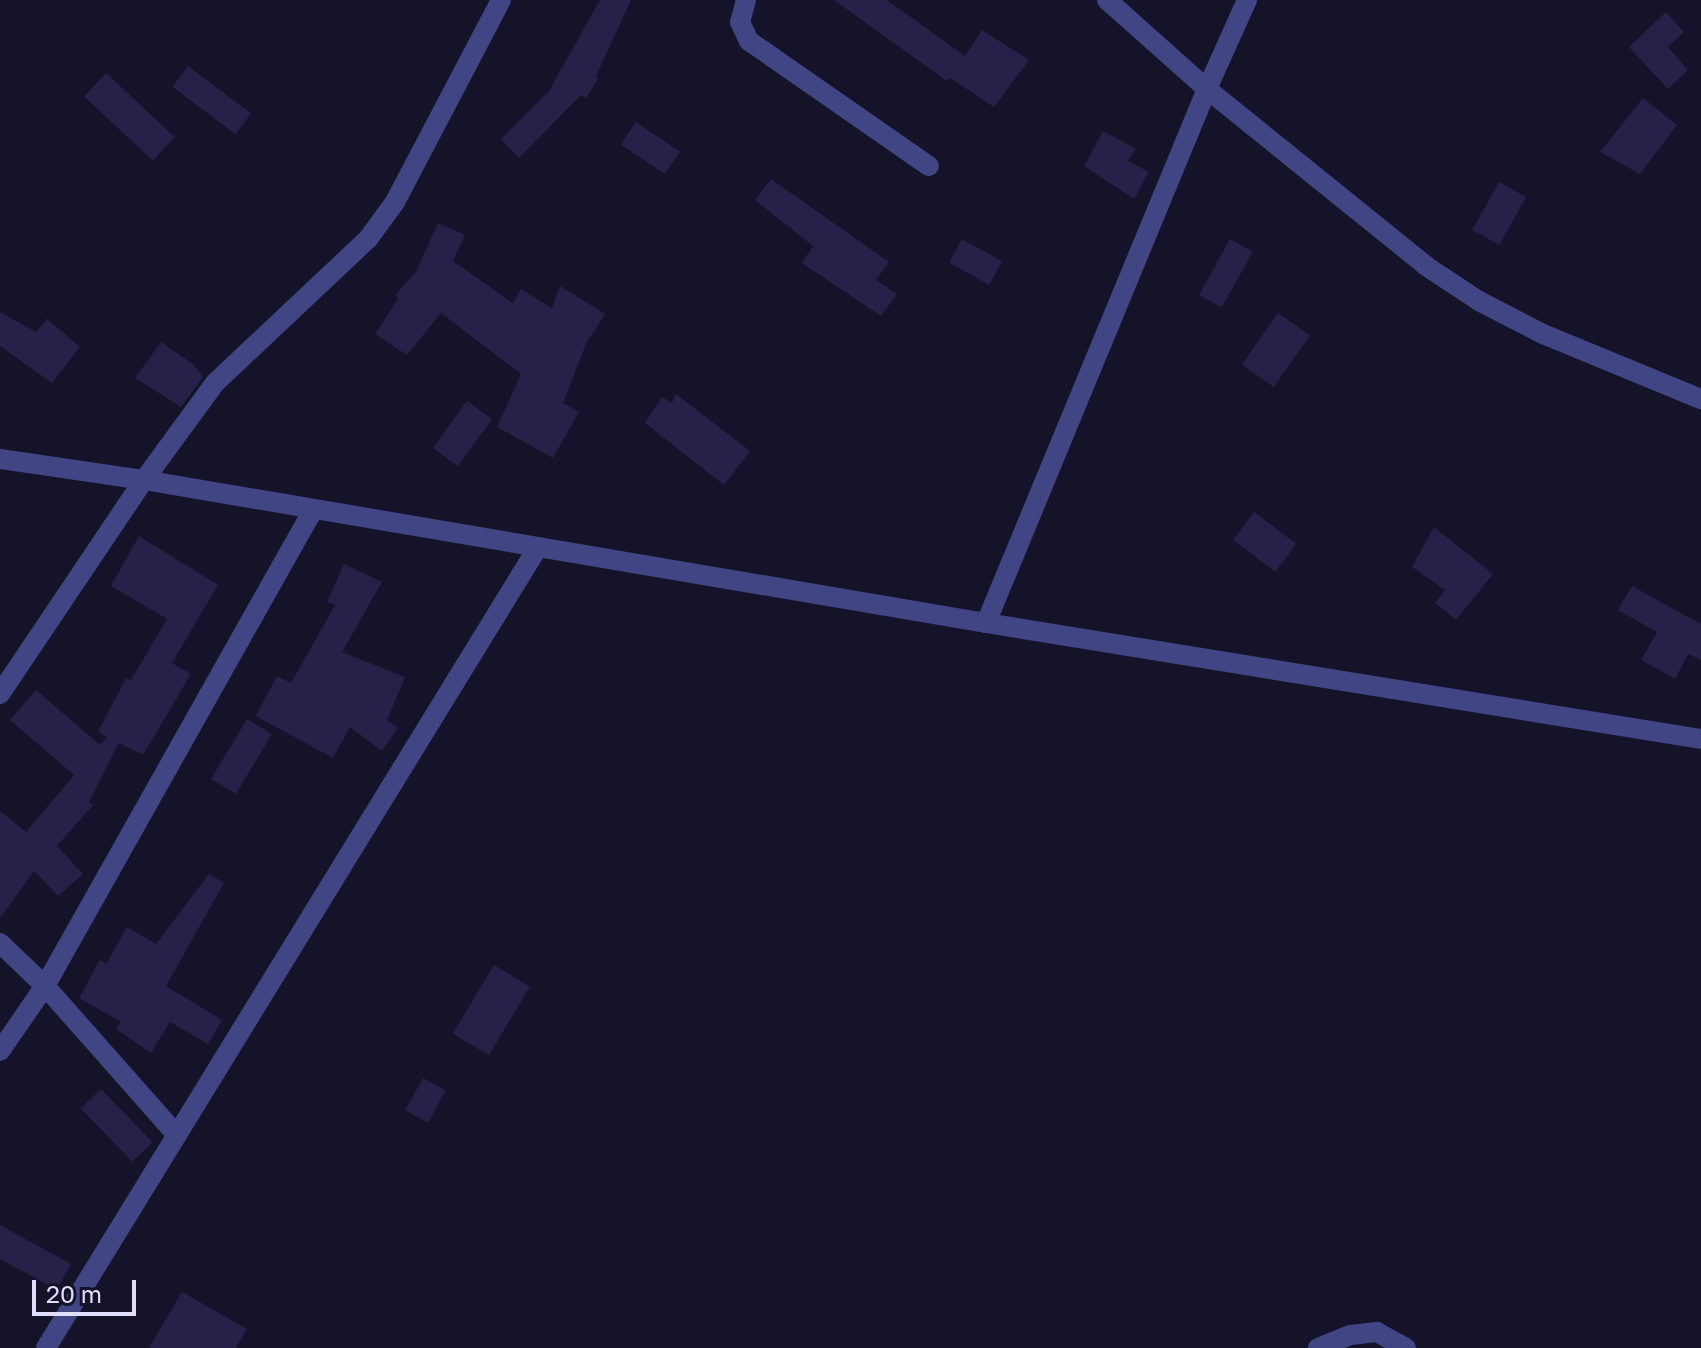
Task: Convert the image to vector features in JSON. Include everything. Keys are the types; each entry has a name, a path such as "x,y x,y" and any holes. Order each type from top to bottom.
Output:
{"street":[{"path":"0,694 144,480 215,383 368,239 395,202 501,0"},
{"path":"746,0 740,22 749,41 929,166"},
{"path":"1107,0 1207,89 1426,266 1479,301 1543,334 1701,399"},
{"path":"986,623 1207,89 1247,0"},
{"path":"0,459 144,480 986,623 1701,739"},
{"path":"0,1051 45,986 313,510"},
{"path":"46,1348 538,547"},
{"path":"0,943 45,986 177,1135"},
{"path":"1318,1348 1351,1335 1377,1332 1406,1348"}],"building":[{"path":"600,0 631,0 596,76 598,79 586,98 581,95 519,158 501,139 549,91"},
{"path":"834,0 887,0 965,56 982,30 1029,60 994,107 950,78 947,81"},
{"path":"1666,12 1684,32 1668,47 1688,70 1668,89 1629,47"},
{"path":"188,66 251,114 235,134 172,87"},
{"path":"106,73 175,137 153,161 84,96"},
{"path":"1643,98 1677,125 1640,174 1600,152"},
{"path":"636,122 680,152 665,174 621,144"},
{"path":"1103,131 1136,149 1128,161 1149,172 1134,199 1084,166"},
{"path":"771,179 889,262 876,280 897,294 881,316 802,263 813,246 755,200"},
{"path":"1499,182 1526,197 1499,245 1472,230"},
{"path":"438,223 465,235 453,261 513,303 521,289 552,308 560,286 605,314 586,344 563,403 579,412 553,458 497,427 521,374 441,313 407,355 375,334 398,299 395,295 416,272"},
{"path":"962,239 1002,261 989,285 949,263"},
{"path":"1230,239 1253,252 1222,308 1199,295"},
{"path":"0,312 36,332 47,319 80,347 52,383 0,346"},
{"path":"1278,313 1310,335 1274,387 1242,365"},
{"path":"161,342 193,364 203,377 181,407 135,378"},
{"path":"676,394 750,451 724,485 645,423 662,397 672,403"},
{"path":"467,401 492,419 458,466 433,448"},
{"path":"1254,512 1296,544 1275,572 1233,540"},
{"path":"1434,527 1493,574 1456,620 1435,603 1445,590 1412,567"},
{"path":"139,536 218,585 172,663 191,674 143,755 119,743 89,802 93,805 57,846 83,874 58,896 34,871 0,918 0,811 26,832 74,775 10,720 36,690 100,745 107,737 98,732 126,678 131,680 167,619 111,586"},
{"path":"344,564 382,582 342,652 405,677 387,720 398,728 382,751 350,727 333,758 256,716 277,676 291,683 335,605 327,602"},
{"path":"1632,586 1701,624 1701,660 1688,654 1675,679 1641,660 1657,632 1618,610"},
{"path":"247,719 272,734 236,794 211,779"},
{"path":"209,874 224,883 166,986 222,1020 208,1044 170,1022 151,1053 116,1029 121,1022 79,998 100,960 106,964 127,927 156,944"},
{"path":"494,965 530,987 489,1055 453,1034"},
{"path":"423,1078 446,1091 428,1123 405,1110"},
{"path":"101,1089 152,1142 132,1162 81,1108"},
{"path":"0,1225 71,1264 57,1290 0,1259"},
{"path":"182,1292 247,1329 236,1348 149,1348"}]}
